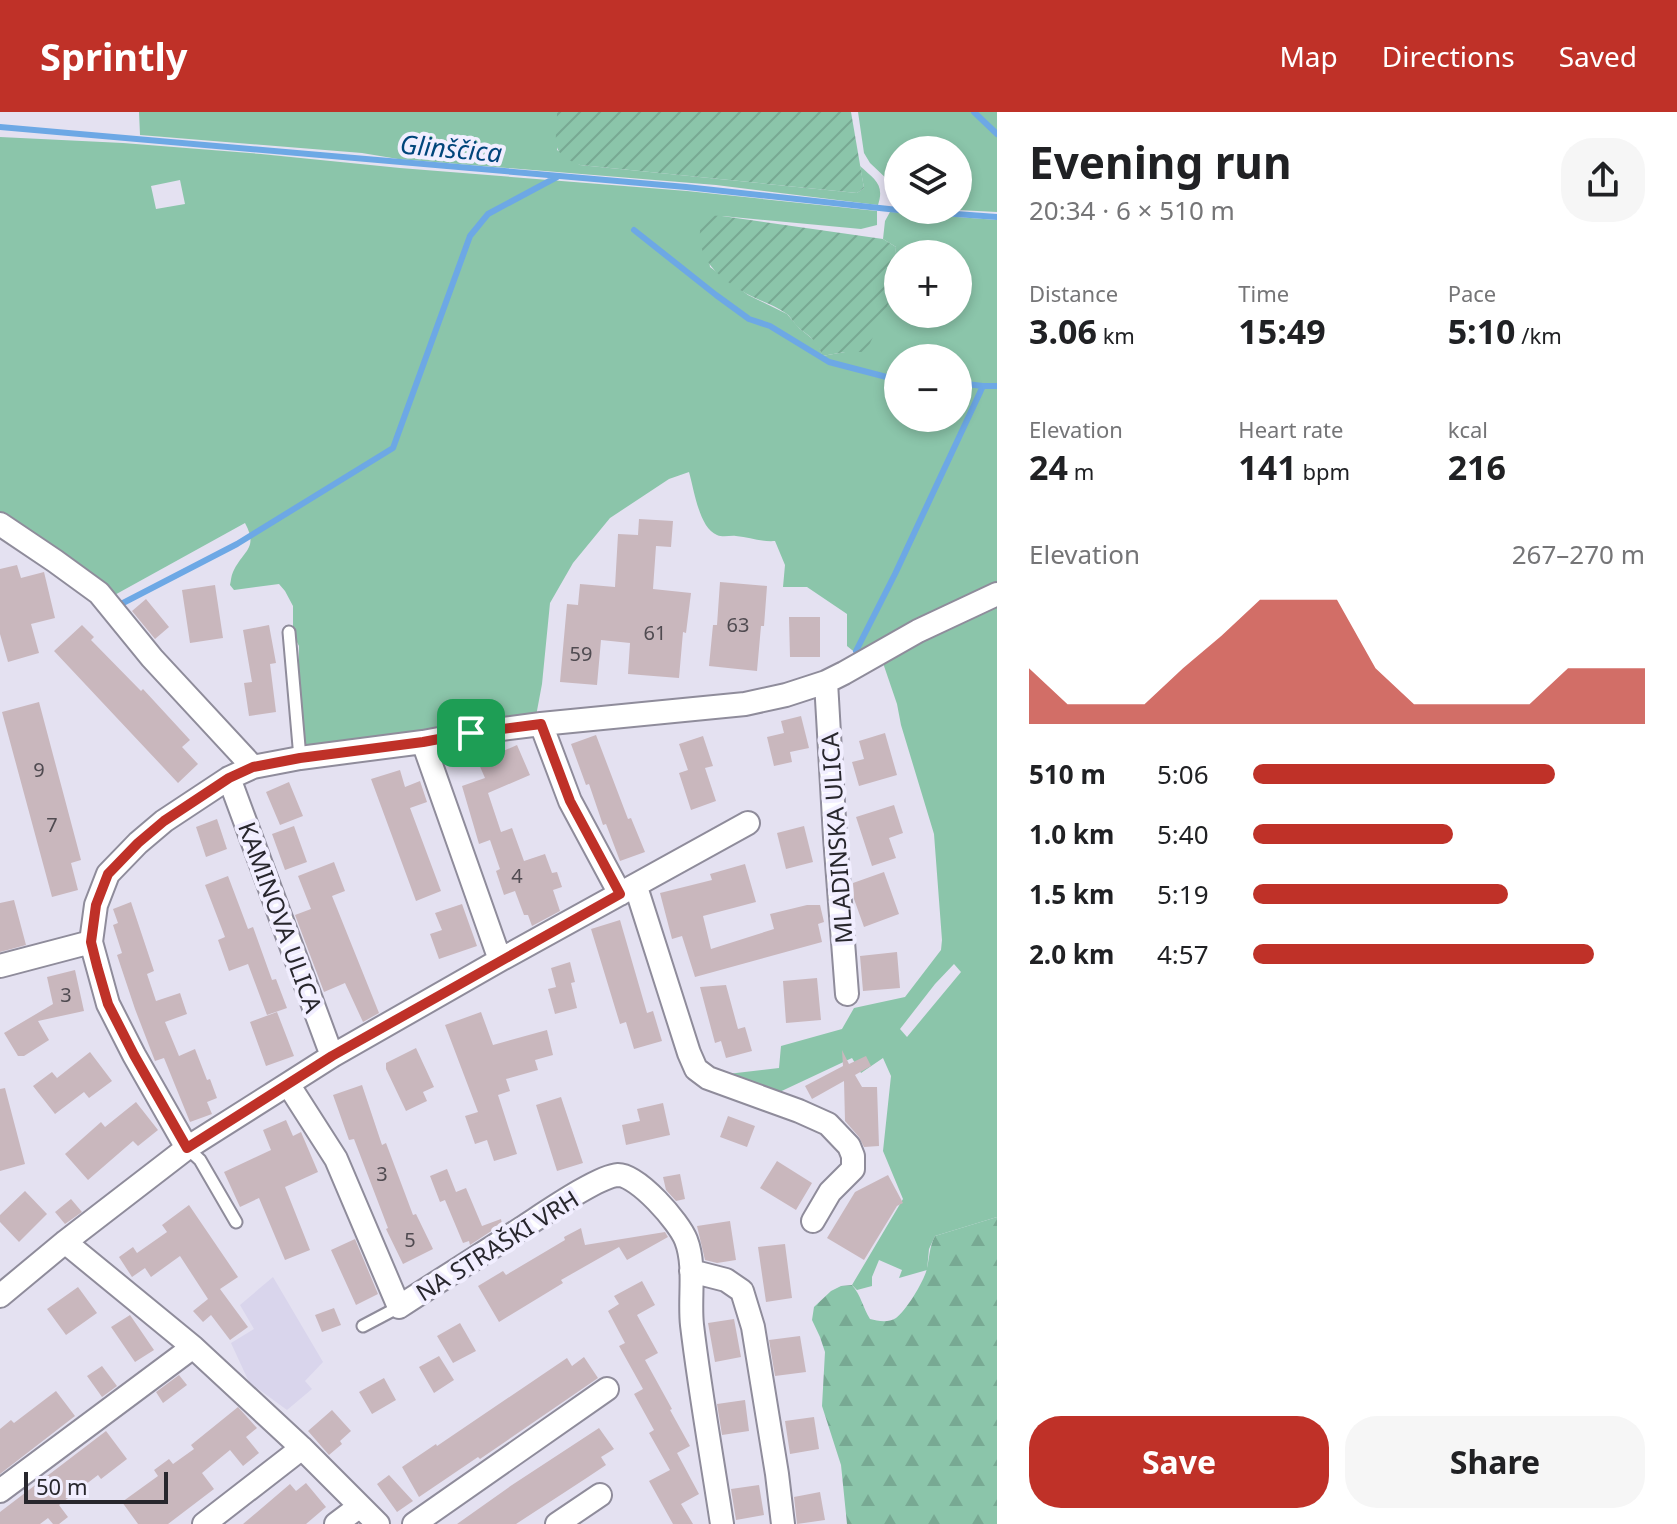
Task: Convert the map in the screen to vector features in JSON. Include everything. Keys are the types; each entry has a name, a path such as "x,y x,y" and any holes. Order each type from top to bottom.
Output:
{"street":[{"path":"0,524 99,593 152,658 253,767"},
{"path":"187,1148 108,1004 91,942 96,905 108,874 164,821 229,778 253,767 471,733 745,704 786,695 826,682 918,631 997,594"},
{"name":"MLADINSKA ULICA","path":"826,682 847,994"},
{"path":"541,724 570,801 628,890 696,1069 708,1078 828,1124 849,1146 853,1169 830,1192 813,1221"},
{"path":"423,742 500,960"},
{"name":"KAMINOVA ULICA","path":"229,778 332,1056"},
{"path":"0,1296 187,1148 332,1056 748,823"},
{"path":"0,966 91,942"},
{"name":"NA STRAŠKI VRH","path":"288,1084 336,1159 399,1307 602,1179 617,1175 631,1178 678,1226 687,1242 692,1322 722,1524"},
{"path":"65,1242 193,1347 378,1524"},
{"path":"691,1271 726,1280 742,1291 753,1327 783,1524"},
{"path":"0,1491 193,1347"},
{"path":"414,1524 607,1389"},
{"path":"204,1524 302,1448"},
{"path":"557,1524 600,1495"},
{"path":"336,1524 360,1506"}],"lane":[{"path":"289,632 300,758"},
{"path":"187,1148 200,1160 236,1222"},
{"path":"363,1326 399,1307"}],"shaded area":[{"path":"273,1277 323,1362 305,1381 312,1389 287,1410 249,1382 231,1343 254,1329 240,1305"}],"green space":[{"path":"139,112 557,112 557,150 580,165 857,193 864,188 860,166 877,182 880,198 878,205 716,185 140,135"},
{"path":"557,112 851,112 864,188 857,193 580,165 563,156 556,145"},
{"path":"858,112 997,112 997,212 972,211 972,136 884,136 884,176 864,153"},
{"path":"0,137 261,154 687,191 877,211 877,225 861,229 703,216 710,267 748,295 787,314 815,341 822,356 865,352 884,294 884,328 972,328 972,240 885,240 885,224 972,224 972,218 997,220 997,587 862,658 847,646 847,614 807,587 783,587 785,565 775,541 722,536 711,531 698,507 689,472 669,479 610,518 573,563 550,603 536,716 309,747 303,744 298,701 299,646 293,634 293,606 279,584 234,590 230,585 233,572 250,544 245,523 111,597 0,516","holes":["180,180 185,204 156,209 151,186"]},
{"path":"703,215 722,216 885,240 884,313 866,352 822,356 816,343 787,314 747,294 716,272 703,253 700,229"},
{"path":"997,602 997,1217 935,1236 929,1249 927,1270 899,1278 902,1270 879,1260 872,1286 857,1290 852,1285 903,1199 883,1151 891,1076 883,1058 861,1073 852,1058 771,1096 719,1075 779,1068 781,1046 842,1029 854,1008 905,997 941,950 934,834 883,663","holes":["954,964 961,972 907,1037 900,1029 935,984"]},
{"path":"997,1217 997,1524 847,1524 841,1465 822,1406 825,1352 812,1320 814,1307 831,1291 852,1285 870,1319 893,1320 905,1309 923,1280 935,1236"}],"building":[{"path":"639,519 673,521 671,547 656,546 653,589 691,593 686,633 683,632 679,678 628,674 630,643 601,640 597,685 560,682 567,604 578,605 580,584 615,587 618,534 638,535"},
{"path":"17,565 21,578 44,572 55,618 31,624 39,653 8,662 0,634 0,569"},
{"path":"720,582 767,586 757,671 709,666 713,625 717,625"},
{"path":"215,585 223,638 190,643 182,590"},
{"path":"146,599 169,627 155,639 132,611"},
{"path":"789,617 820,617 820,657 790,657"},
{"path":"82,625 94,637 91,640 141,691 143,689 190,740 182,747 198,764 178,783 54,651"},
{"path":"269,625 276,663 270,664 276,712 249,716 244,683 252,682 243,630"},
{"path":"39,702 81,860 71,863 78,890 52,897 2,712"},
{"path":"801,716 809,748 790,752 792,762 774,766 767,737 784,733 781,721"},
{"path":"885,733 897,775 859,786 852,762 864,759 859,741"},
{"path":"596,735 628,819 631,818 645,852 620,861 571,744"},
{"path":"703,736 713,766 705,768 716,801 691,810 679,773 688,770 679,744"},
{"path":"517,745 530,775 488,793 501,832 512,828 524,861 545,854 552,873 557,872 562,887 553,890 560,911 532,926 515,891 504,895 496,871 500,869 490,840 479,844 462,786 485,778 478,762"},
{"path":"400,770 405,787 420,781 427,802 410,808 441,891 416,901 371,779"},
{"path":"289,782 303,816 280,825 266,792"},
{"path":"894,805 903,833 889,838 896,858 872,866 856,817"},
{"path":"217,819 227,849 206,857 196,827"},
{"path":"294,826 307,862 285,870 272,834"},
{"path":"804,826 813,862 786,869 777,833"},
{"path":"334,862 345,891 332,896 379,1013 363,1022 345,983 324,992 295,915 311,909 298,876"},
{"path":"745,864 756,902 703,916 711,949 774,929 770,914 807,905 820,905 824,922 818,924 822,942 695,977 682,936 672,939 660,893 712,880 710,874"},
{"path":"884,872 899,914 864,927 854,899 853,883"},
{"path":"228,876 248,929 253,927 272,980 276,979 287,1008 267,1015 248,964 229,971 218,940 225,937 205,885"},
{"path":"14,900 26,945 0,952 0,903"},
{"path":"131,902 154,971 147,974 156,1001 180,993 187,1014 165,1022 179,1056 195,1049 217,1098 207,1102 212,1114 190,1122 164,1058 155,1061 117,955 122,953 113,925 118,923 113,909"},
{"path":"462,904 477,946 439,959 430,934 442,930 435,913"},
{"path":"620,920 647,1013 653,1011 662,1041 634,1049 626,1022 620,1024 591,929"},
{"path":"897,952 900,988 863,991 860,956"},
{"path":"570,962 577,1008 555,1014 548,989 556,987 551,968"},
{"path":"75,970 84,1011 38,1021 49,1040 24,1056 18,1056 4,1033 53,1004 47,977"},
{"path":"817,978 821,1020 786,1023 783,981"},
{"path":"726,985 738,1029 745,1027 752,1051 726,1058 721,1041 715,1043 700,987"},
{"path":"277,1012 294,1056 266,1066 250,1022"},
{"path":"481,1012 493,1045 547,1030 553,1055 535,1060 538,1070 506,1079 510,1091 498,1095 517,1154 494,1161 487,1140 475,1144 465,1116 478,1112 445,1025"},
{"path":"416,1048 434,1087 423,1092 427,1101 406,1111 386,1063"},
{"path":"842,1050 849,1064 866,1056 871,1066 855,1075 862,1087 877,1087 879,1146 864,1147 845,1121 844,1081 812,1099 805,1086 843,1066"},
{"path":"90,1052 112,1081 89,1098 84,1092 55,1114 33,1086 52,1072 57,1078"},
{"path":"362,1085 382,1145 386,1143 413,1215 416,1214 433,1249 403,1264 386,1229 354,1139 349,1140 333,1095"},
{"path":"5,1088 25,1164 0,1171 0,1089"},
{"path":"561,1097 583,1163 557,1171 536,1105"},
{"path":"136,1102 158,1130 138,1146 133,1141 88,1180 65,1154 101,1122 105,1127"},
{"path":"663,1103 670,1135 626,1145 622,1125 640,1121 637,1109"},
{"path":"728,1116 755,1126 747,1147 720,1137"},
{"path":"286,1120 293,1136 301,1132 318,1172 285,1187 310,1250 285,1260 259,1198 240,1207 224,1172 271,1150 263,1130"},
{"path":"777,1161 812,1183 796,1210 760,1188"},
{"path":"447,1169 456,1192 466,1188 482,1226 501,1219 502,1224 470,1245 469,1241 463,1243 445,1200 440,1202 430,1176"},
{"path":"680,1174 685,1199 676,1201 666,1190 663,1177"},
{"path":"888,1175 903,1203 897,1206 864,1260 827,1238 855,1192"},
{"path":"25,1191 47,1214 19,1242 0,1222 0,1215"},
{"path":"71,1199 82,1212 65,1224 55,1212"},
{"path":"189,1205 238,1277 220,1289 248,1327 230,1340 211,1315 203,1322 193,1311 208,1299 180,1256 151,1277 145,1268 132,1277 119,1257 133,1247 137,1253 167,1232 162,1225"},
{"path":"730,1221 736,1260 717,1263 705,1260 697,1226"},
{"path":"581,1228 585,1245 665,1232 668,1237 627,1260 619,1247 561,1280 563,1283 499,1322 478,1286 503,1271 506,1275"},
{"path":"355,1239 378,1294 356,1305 331,1250"},
{"path":"785,1244 792,1298 766,1302 758,1247"},
{"path":"642,1281 655,1305 637,1315 658,1353 645,1360 690,1446 677,1453 699,1494 681,1504 693,1524 673,1524 649,1481 670,1470 649,1433 654,1430 634,1394 643,1389 619,1346 625,1343 608,1311 619,1304 614,1296"},
{"path":"78,1287 97,1313 66,1335 47,1309"},
{"path":"334,1308 341,1325 322,1332 315,1315"},
{"path":"130,1315 154,1350 135,1362 111,1327"},
{"path":"734,1319 741,1357 715,1362 708,1323"},
{"path":"460,1323 476,1351 453,1363 437,1336"},
{"path":"800,1336 806,1372 775,1376 769,1340"},
{"path":"439,1356 454,1380 434,1393 419,1367"},
{"path":"584,1357 598,1378 419,1497 402,1467 567,1358 572,1366"},
{"path":"102,1366 117,1386 102,1397 87,1376"},
{"path":"179,1375 187,1385 163,1403 156,1392"},
{"path":"384,1378 396,1400 372,1414 359,1392"},
{"path":"56,1391 75,1416 0,1474 0,1429 11,1420 14,1423"},
{"path":"745,1400 749,1431 722,1435 717,1404"},
{"path":"238,1407 257,1428 246,1437 259,1453 243,1466 230,1450 202,1473 214,1489 168,1524 138,1524 122,1502 158,1476 154,1470 169,1459 173,1464 194,1449 191,1445"},
{"path":"332,1410 351,1431 329,1455 308,1431"},
{"path":"814,1417 819,1449 790,1454 785,1421"},
{"path":"599,1428 614,1449 601,1457 606,1465 516,1524 457,1524 512,1485"},
{"path":"106,1431 127,1459 101,1479 98,1475 59,1505 68,1517 59,1524 53,1524 48,1518 40,1524 0,1524 0,1512"},
{"path":"389,1475 413,1501 397,1512 377,1484"},
{"path":"306,1483 326,1507 306,1524 243,1524 290,1484 296,1491"},
{"path":"759,1485 764,1515 736,1520 731,1489"},
{"path":"820,1492 825,1520 797,1524 794,1497"}],"waterway":[{"path":"974,112 997,134"},
{"name":"Glinščica","path":"0,127 686,187 884,208"},
{"path":"123,603 237,544 393,448 470,236 488,214 557,177"},
{"name":"Glinščica","path":"972,215 997,217"},
{"path":"634,230 749,319 770,326 829,362 884,376"},
{"path":"972,385 997,386"},
{"path":"856,651 983,386"}],"route":[{"path":"541,724 570,801 620,894 332,1056 187,1148 108,1004 97,966 91,942 96,905 108,874 164,821 229,778 253,767 471,733 541,724"}]}
